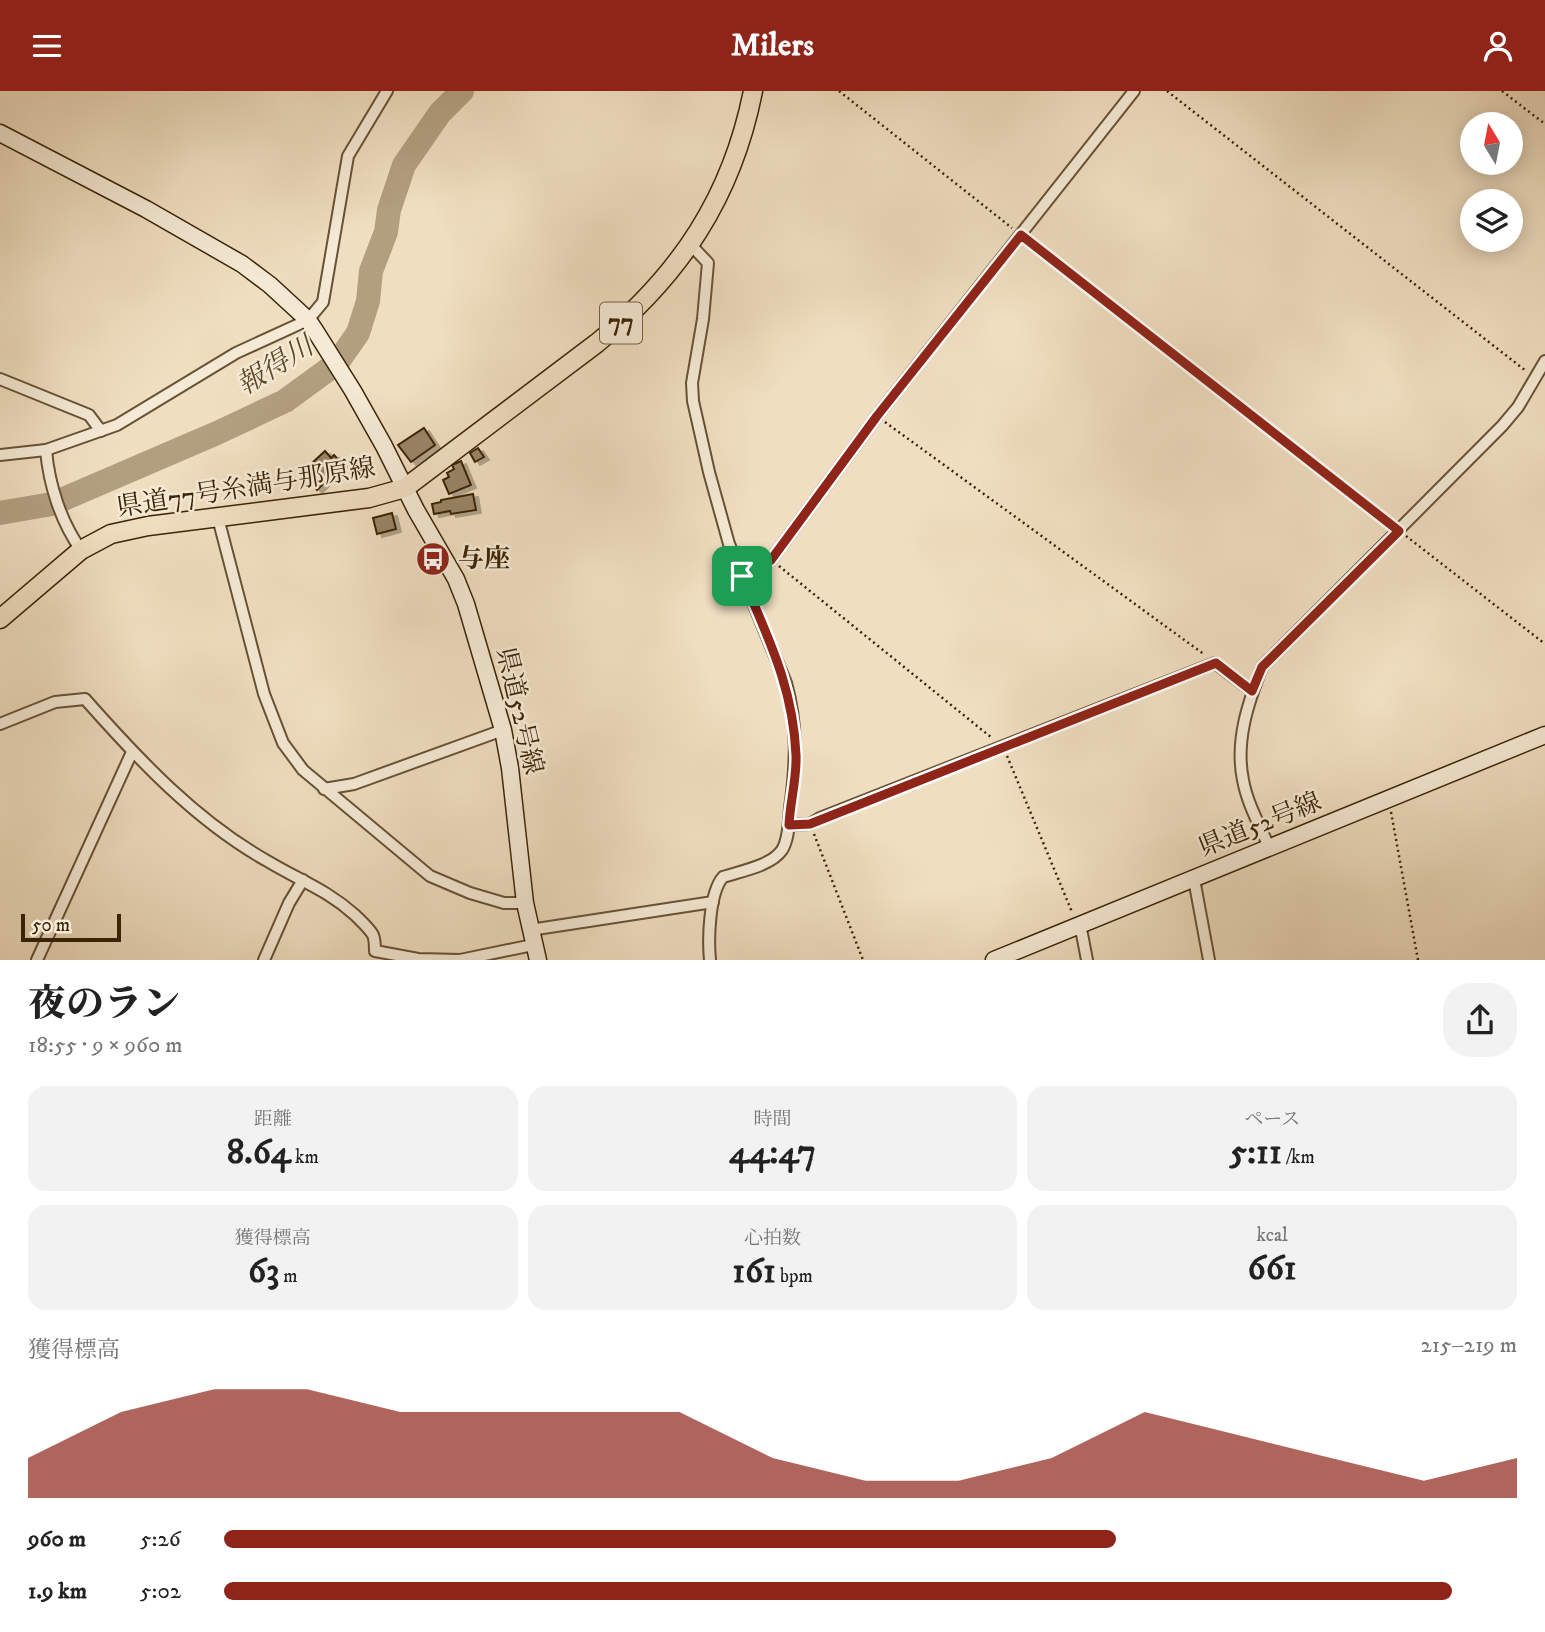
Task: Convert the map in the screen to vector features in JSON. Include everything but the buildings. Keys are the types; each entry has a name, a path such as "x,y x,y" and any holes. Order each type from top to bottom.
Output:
{"main road":[{"name":"県道77号糸満与那原線","path":"0,619 81,550 126,529 376,497 405,488 618,325 667,276 691,245 720,195 741,142 753,91"},
{"name":"県道52号線","path":"0,133 198,237 270,285 312,326 353,391 456,579 473,625 503,730 510,768 525,903 533,945"},
{"name":"県道52号線","path":"994,960 1545,735"}],"street":[{"path":"742,576 771,560 877,416 1134,91"},
{"path":"0,455 46,454 117,425 236,353 312,326 323,302 348,156 381,93"},
{"path":"691,245 708,263 692,393 709,472 729,544 782,671 789,696 796,757 789,825 783,848 768,861 723,877 717,886 713,902 710,960"},
{"path":"1269,847 1242,779 1242,736 1247,705 1262,667 1502,426 1518,407 1545,361"},
{"path":"1534,378 1545,385"},
{"path":"0,379 89,415 101,431"},
{"path":"46,454 62,518 81,550"},
{"path":"218,518 264,694 284,743 303,770 430,876 470,893 504,903 525,903"},
{"path":"789,825 810,824 1216,663 1252,691"},
{"path":"0,725 55,702 85,699 132,753 183,800 238,844 331,895 365,925 373,936 375,951 418,960 460,960 713,902"},
{"path":"324,789 354,784 503,730"},
{"path":"37,960 132,753"},
{"path":"1194,879 1209,960"},
{"path":"264,960 289,903 303,880"},
{"path":"1078,927 1087,960"}],"path":[{"path":"839,91 1545,644"},
{"path":"1167,91 1534,378"},
{"path":"1502,91 1545,124"},
{"path":"877,416 1216,663"},
{"path":"771,560 1003,747 1078,927"},
{"path":"1389,799 1418,960"},
{"path":"810,824 863,960"}],"waterway":[{"name":"報得川","path":"0,513 52,504 217,433 285,401 337,363 358,333 368,301 371,271 386,232 389,210 404,165 440,113 462,91"}],"place":[{"name":"与座","path":"433,559"}],"route":[{"path":"1021,235 1399,531 1284,643 1262,667 1252,691 1216,663 810,824 789,825 796,757 789,696 782,671 742,576 771,560 877,416 1021,235"}]}
